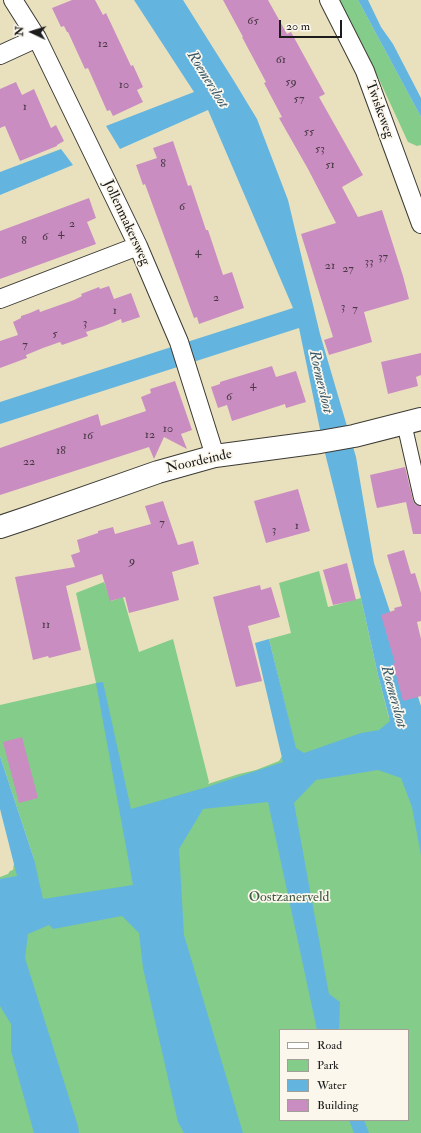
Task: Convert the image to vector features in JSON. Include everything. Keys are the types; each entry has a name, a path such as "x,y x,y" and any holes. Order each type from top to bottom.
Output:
{"street":[{"name":"Jollenmakersweg","path":"13,0 37,38 138,246 179,342 215,456"},
{"name":"Twiskeweg","path":"329,0 365,71 421,224"},
{"path":"0,55 37,38"},
{"path":"0,299 138,246"},
{"path":"413,421 421,498"},
{"name":"Noordeinde","path":"0,527 158,472 215,456 354,436 413,421"}],"green space":[{"path":"338,0 358,0 421,117 421,145 417,146 408,142 366,51"},
{"name":"Oostzanerveld","path":"319,571 328,607 361,598 389,718 421,717 421,1133 0,1133 0,877 13,870 15,859 34,859 0,756 0,705 96,683 76,593 104,582 111,601 123,597 139,652 173,639 209,782 208,784 256,770 279,761 287,748 294,742 269,639 291,633 279,583"}],"water":[{"name":"Roemersloot","path":"134,0 183,0 257,119 288,200 320,334 356,457 374,563 421,706 421,855 412,807 401,778 378,770 316,780 294,803 329,994 340,1002 339,1029 317,1029 268,802 203,809 179,849 184,935 243,1133 184,1133 178,1122 143,968 139,933 122,916 53,929 49,925 28,934 25,958 79,1133 34,1133 11,1051 11,1024 0,1006 0,879 17,876 0,809 0,756 34,859 43,899 133,885 96,683 103,682 131,809 207,787 283,762 255,643 269,639 296,748 304,753 361,733 379,730 390,721 324,449 299,328 0,424 0,402 293,308 208,110 120,149 106,126 194,92"},
{"path":"358,0 368,0 381,27 393,44 421,98 421,117"},
{"path":"61,149 73,165 0,195 0,172"},
{"path":"349,1121 364,1121 369,1133 354,1133"}],"building":[{"path":"72,0 95,0 103,15 106,13 131,66 133,65 143,87 137,90 143,102 113,116 110,110 107,111 88,68 85,69 68,32 64,26 61,27 52,8"},
{"path":"223,0 268,0 287,34 291,32 325,94 319,97 363,175 342,187 358,217 382,210 409,299 364,312 372,342 329,355 324,340 333,337 301,234 336,223 279,118 282,117 264,83 266,82"},
{"path":"16,82 22,95 34,89 51,128 56,125 64,141 57,146 20,161 5,126 0,128 0,89"},
{"path":"173,141 188,186 191,185 206,230 208,230 223,275 232,272 244,308 199,324 197,317 194,318 145,184 143,185 136,165 157,158 153,148"},
{"path":"89,198 96,218 87,222 96,244 0,279 0,231"},
{"path":"109,286 114,299 131,293 140,317 122,323 121,319 86,332 88,336 62,345 60,342 43,348 26,355 27,358 0,368 0,341 18,335 13,322 21,318 21,316 39,309 40,312 74,300 82,296 81,294 99,287 100,289"},
{"path":"421,353 421,375 416,377 418,386 388,394 381,362"},
{"path":"272,366 276,377 296,371 306,402 286,408 285,404 232,421 227,405 218,408 211,387 220,384 220,382"},
{"path":"175,381 192,430 181,434 187,449 164,437 154,459 149,447 0,495 0,448 98,414 101,426 146,411 141,397 151,393 150,389"},
{"path":"405,467 413,500 415,504 421,506 421,534 413,534 406,502 377,508 375,500 370,475"},
{"path":"298,489 310,531 266,543 254,501"},
{"path":"163,501 178,545 193,541 199,564 172,572 179,600 129,613 125,597 110,601 102,574 66,586 81,650 49,658 48,656 33,660 15,577 75,567 71,555 80,552 77,540 98,533 98,531 113,527 115,534 151,524 145,506"},
{"path":"404,550 411,574 415,573 421,593 421,621 417,622 421,639 421,696 403,701 393,663 395,663 381,615 395,610 394,608 402,606 387,555"},
{"path":"347,563 356,600 333,605 323,570"},
{"path":"260,585 261,590 271,587 280,617 248,626 262,681 236,687 213,597"},
{"path":"22,737 38,798 19,803 3,742"}]}
